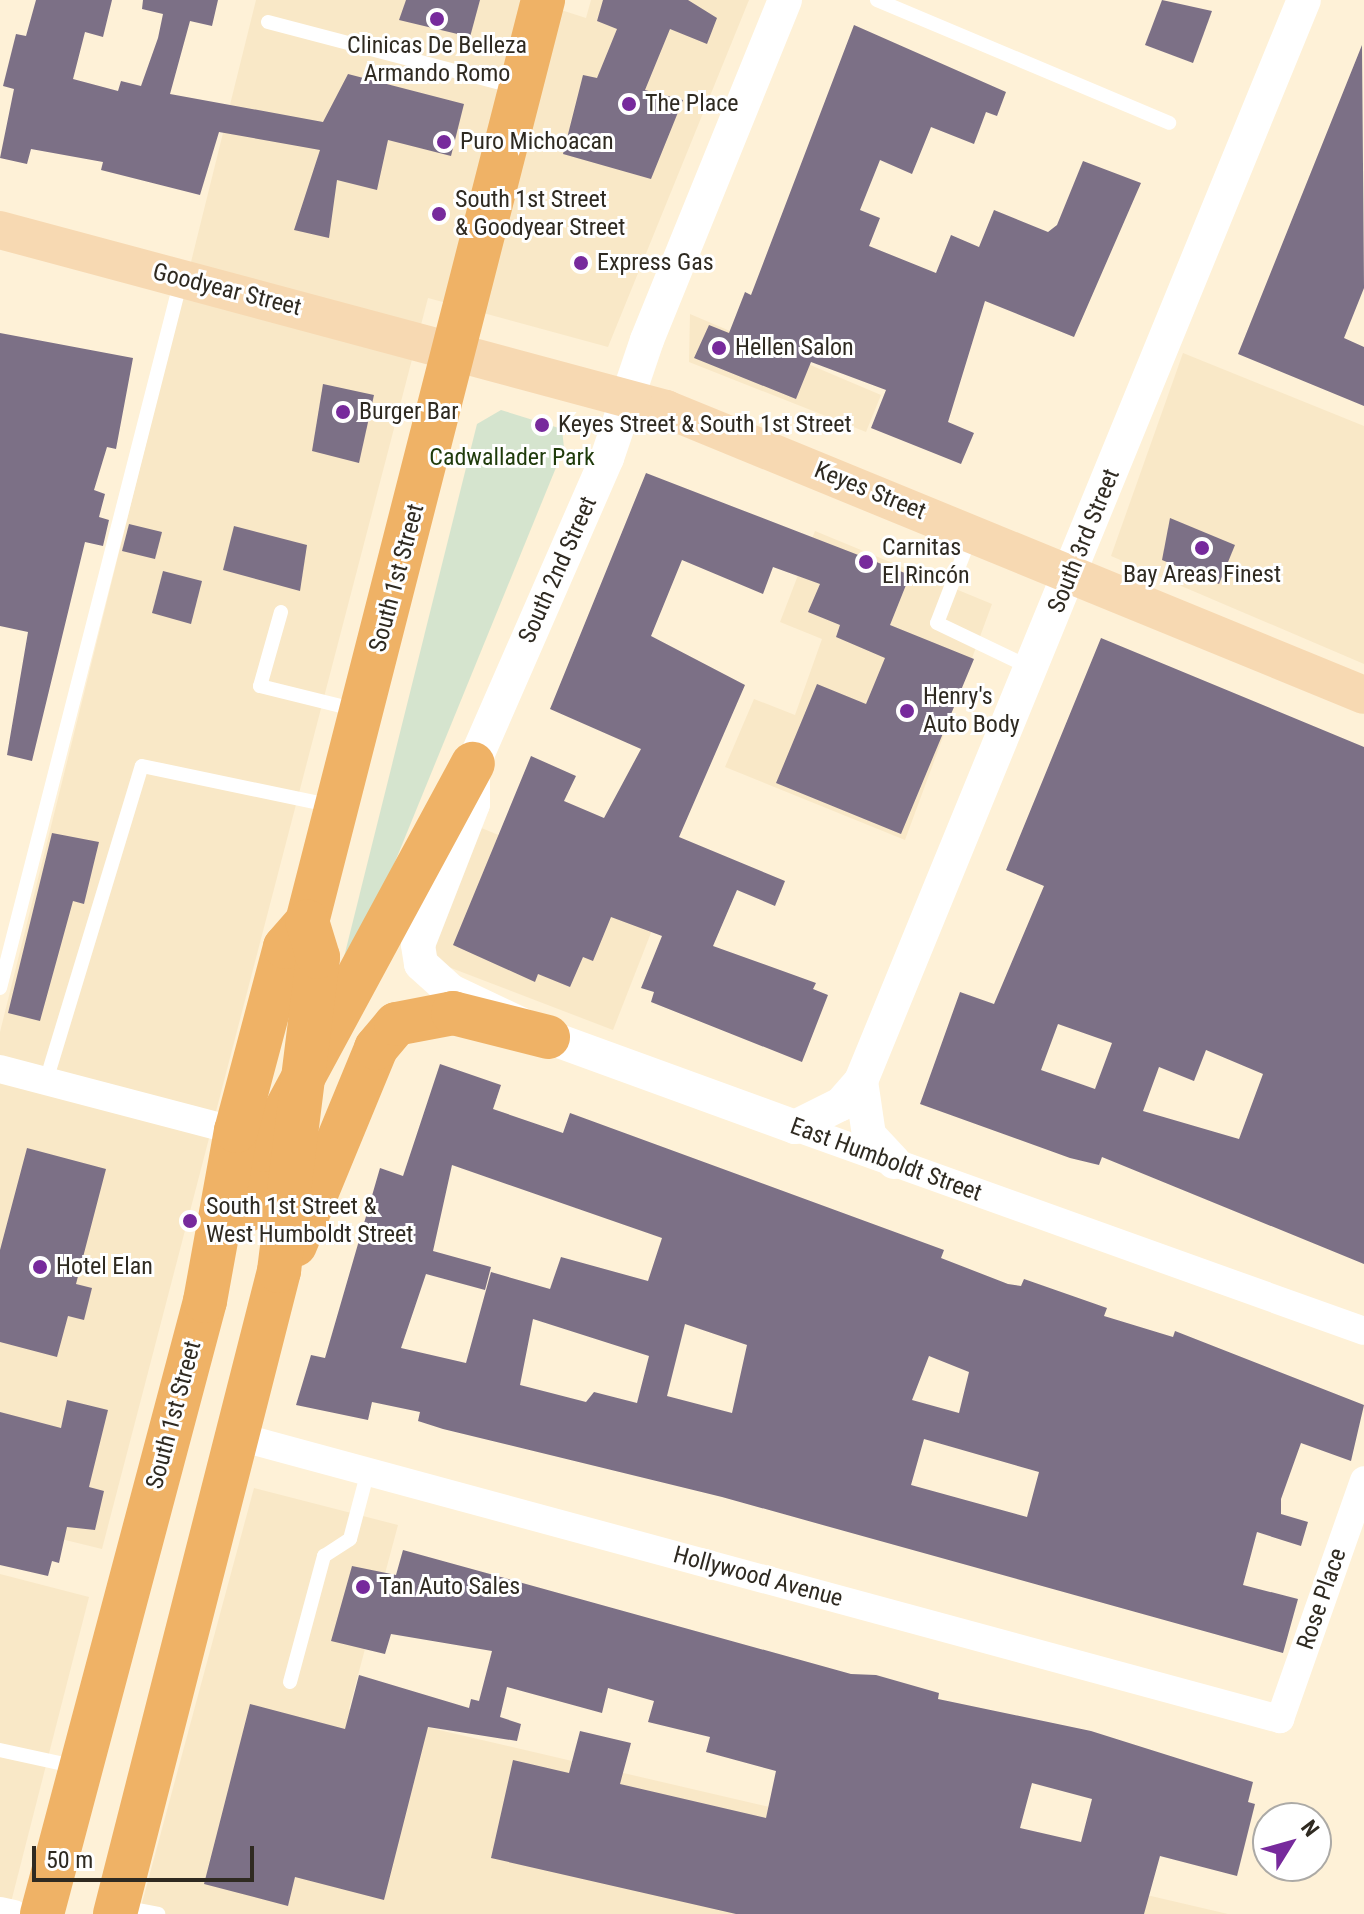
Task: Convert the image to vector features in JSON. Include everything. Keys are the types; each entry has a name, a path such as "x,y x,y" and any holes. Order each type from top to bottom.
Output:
{"main road":[{"name":"South 1st Street","path":"42,1914 205,1301 236,1131 285,947 307,922 543,0"},
{"name":"Goodyear Street","path":"0,230 454,352"},
{"name":"Keyes Street","path":"454,352 629,399 972,531 1070,575 1364,695"},
{"path":"205,1301 231,1266 264,1150 473,764"},
{"path":"130,1911 236,1436 279,1271 307,1066 318,957 307,922"},
{"path":"279,1271 305,1227 376,1048 396,1024 453,1013 548,1037"}],"street":[{"name":"South 2nd Street","path":"421,964 424,921 473,804 473,764 629,399 785,0"},
{"name":"South 3rd Street","path":"861,1081 1033,668 1304,0"},
{"name":"East Humboldt Street","path":"421,964 451,991 548,1037 1364,1331"},
{"path":"0,1069 236,1131"},
{"path":"795,1127 841,1104 861,1081"},
{"path":"861,1081 869,1135 894,1162"},
{"name":"Hollywood Avenue","path":"236,1436 1280,1719"},
{"name":"Rose Place","path":"1280,1719 1364,1480"},
{"path":"0,1911 14,1914"}],"lane":[{"path":"877,0 1169,123"},
{"path":"268,22 520,89"},
{"path":"0,988 181,280"},
{"path":"972,531 937,623 1033,668"},
{"path":"281,612 260,686 363,712"},
{"path":"46,1081 142,766 337,807"},
{"path":"290,1682 324,1556 350,1539 368,1471"},
{"path":"0,1750 81,1767"}],"shaded area":[{"path":"256,0 530,0 586,18 591,0 749,0 608,347 428,298 102,1549 0,1524 0,1032"},
{"path":"690,314 881,395 866,432 689,362"},
{"path":"1183,353 1364,426 1364,664 1111,556"},
{"path":"815,531 992,604 905,840 725,767 754,699 795,715 822,639 780,622"},
{"path":"479,827 663,902 613,1030 425,958"},
{"path":"254,1488 398,1525 349,1709 1228,1914 139,1914"},
{"path":"0,1574 89,1597 8,1914 0,1914"}],"green space":[{"name":"Cadwallader Park","path":"501,410 562,429 564,448 388,879 343,961 477,424"}],"building":[{"path":"36,0 112,0 103,37 85,32 73,79 118,91 121,81 141,86 158,38 163,14 142,9 143,0 218,0 212,26 190,21 170,94 323,122 348,74 464,104 451,156 388,140 377,190 337,180 329,238 294,230 320,150 219,132 200,195 101,170 103,162 31,149 27,164 0,158 14,89 3,86 16,34 26,36"},
{"name":"Clinicas De Belleza Armando Romo","path":"406,0 480,0 470,37 399,20"},
{"path":"603,0 688,0 717,18 707,44 670,29 645,90 683,100 651,179 563,154 583,75 597,78 617,29 597,21"},
{"path":"1162,0 1212,11 1193,63 1145,45"},
{"path":"854,25 1006,92 997,116 986,112 974,144 931,127 912,174 880,160 860,210 880,218 869,246 936,273 951,235 979,247 994,210 1048,232 1057,225 1083,161 1141,183 1074,337 985,301 948,422 974,433 961,464 871,428 886,390 811,362 796,399 694,358 709,325 729,333 745,292 751,295"},
{"path":"1362,45 1364,288 1344,338 1364,347 1364,406 1238,354"},
{"path":"0,333 133,358 116,449 107,447 94,490 105,494 99,517 109,520 103,546 85,542 32,761 7,755 28,632 0,626"},
{"name":"Burger Bar","path":"323,384 374,395 359,463 312,451"},
{"path":"646,473 910,575 890,625 974,659 901,834 776,783 817,684 866,704 885,658 836,637 840,625 808,612 820,584 773,567 763,594 682,560 651,636 745,685 679,837 785,881 775,906 737,890 713,946 816,983 813,989 828,995 802,1062 651,1002 654,992 641,988 662,936 611,917 593,961 583,957 570,987 538,974 535,982 453,945 531,756 576,776 564,801 604,818 641,749 550,709"},
{"path":"1170,518 1235,545 1219,584 1162,560"},
{"path":"129,524 162,532 155,559 122,551"},
{"path":"234,526 307,545 300,591 223,570"},
{"path":"163,571 202,581 191,624 152,613"},
{"path":"1101,638 1364,747 1364,1264 1102,1157 1099,1165 1070,1158 920,1104 960,992 994,1004 1044,886 1006,870","holes":["1058,1024 1112,1043 1095,1089 1041,1070","1206,1050 1263,1074 1239,1139 1143,1111 1159,1067 1194,1081"]},
{"path":"52,833 99,842 84,904 73,901 40,1021 8,1013"},
{"path":"440,1064 501,1085 493,1109 563,1133 570,1113 944,1250 941,1258 1008,1284 1021,1286 1024,1279 1107,1308 1104,1316 1173,1337 1175,1331 1364,1405 1351,1461 1301,1443 1281,1499 1281,1514 1308,1522 1301,1546 1257,1532 1243,1585 1298,1599 1283,1653 722,1497 443,1429 418,1421 420,1412 372,1402 368,1420 296,1405 311,1355 325,1358 380,1168 403,1176","holes":["452,1165 662,1238 648,1281 561,1257 550,1289 491,1272 466,1363 401,1348 426,1274 485,1290 491,1267 433,1251","533,1319 649,1356 637,1403 594,1392 586,1402 520,1385","685,1324 747,1345 732,1413 667,1396","929,1356 969,1372 959,1413 912,1400","924,1439 1039,1472 1027,1517 911,1485"]},
{"name":"Hotel Elan","path":"27,1148 106,1169 76,1284 92,1288 84,1320 68,1316 57,1357 0,1342 0,1250"},
{"path":"67,1400 108,1410 89,1487 104,1491 95,1530 67,1527 59,1563 52,1561 48,1576 0,1565 0,1412 61,1428"},
{"path":"403,1550 851,1674 876,1675 939,1693 938,1699 1091,1731 1253,1782 1248,1802 1252,1803 1252,1816 1237,1876 1160,1856 1144,1914 736,1914 491,1858 513,1760 569,1773 580,1731 631,1743 620,1784 766,1818 776,1771 706,1752 710,1737 648,1722 654,1701 608,1688 602,1713 507,1687 500,1717 521,1724 517,1741 428,1727 384,1900 295,1877 288,1906 204,1884 250,1704 345,1729 359,1675 469,1708 471,1699 479,1701 492,1651 391,1634 385,1654 331,1641 352,1566 396,1575","holes":["1032,1783 1092,1799 1081,1842 1020,1828"]}],"place":[{"name":"Clinicas De Belleza Armando Romo","path":"437,19"},
{"name":"The Place","path":"629,104"},
{"name":"Puro Michoacan","path":"444,142"},
{"name":"South 1st Street & Goodyear Street","path":"439,214"},
{"name":"Express Gas","path":"581,263"},
{"name":"Hellen Salon","path":"719,348"},
{"name":"Burger Bar","path":"343,412"},
{"name":"Keyes Street & South 1st Street","path":"542,425"},
{"name":"Bay Areas Finest","path":"1202,548"},
{"name":"Carnitas El Rincón","path":"866,562"},
{"name":"Henry's Auto Body","path":"907,711"},
{"name":"South 1st Street & West Humboldt Street","path":"190,1221"},
{"name":"Hotel Elan","path":"40,1267"},
{"name":"Tan Auto Sales","path":"363,1587"}]}
